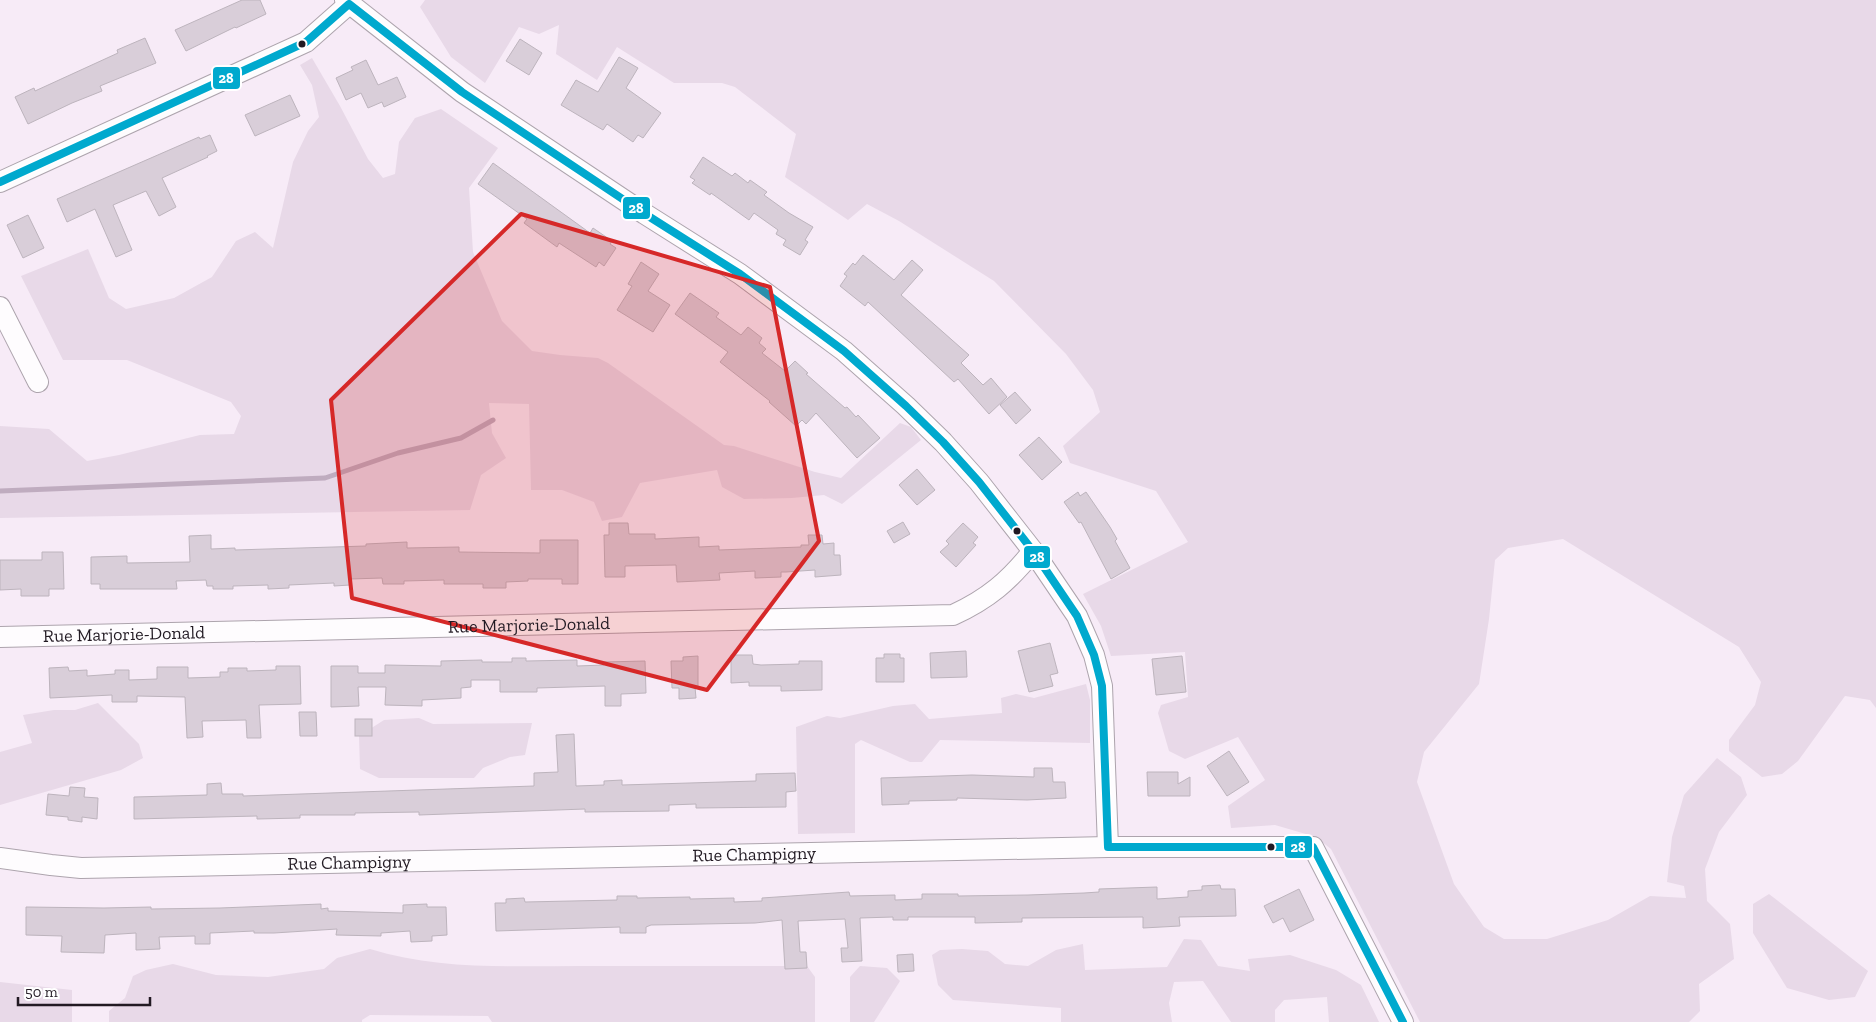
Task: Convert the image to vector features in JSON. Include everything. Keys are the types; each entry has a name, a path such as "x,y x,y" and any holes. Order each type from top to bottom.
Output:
{"street":[{"path":"0,182 306,42 347,2 462,92 645,214 747,278 844,351 943,442 979,482 1033,551 1077,616 1094,655 1102,686 1108,847"},
{"path":"0,307 38,382"},
{"name":"Rue Marjorie-Donald","path":"0,637 952,615 967,609 1004,584 1033,551"},
{"name":"Rue Champigny","path":"0,858 81,868 1108,847 1313,847 1403,1022"}],"highlighted area":[{"path":"521,214 770,287 819,541 707,690 352,598 331,400"}],"shaded area":[{"path":"425,0 1876,0 1876,708 1870,700 1845,696 1798,761 1782,774 1762,777 1729,751 1729,740 1755,705 1761,682 1739,647 1563,539 1508,548 1495,560 1489,619 1479,684 1424,752 1417,782 1454,884 1484,927 1504,939 1547,939 1608,920 1650,896 1686,898 1684,886 1667,882 1672,837 1684,795 1717,758 1741,777 1747,795 1719,832 1705,869 1707,901 1730,924 1734,959 1699,984 1700,1011 1689,1022 1420,1022 1331,849 1316,837 1275,825 1231,828 1228,806 1265,780 1238,737 1185,759 1169,751 1158,713 1161,705 1188,697 1185,652 1111,656 1101,626 1083,594 1188,542 1156,491 1070,463 1063,446 1100,412 1093,390 1066,354 994,281 899,221 867,204 848,220 785,177 796,134 735,87 722,83 674,83 617,47 597,80 556,54 559,25 539,34 519,27 485,83 451,57 420,7"},
{"path":"312,58 368,159 383,178 395,174 399,142 415,118 441,109 498,148 469,188 473,252 502,321 532,351 598,358 608,363 724,445 734,446 815,472 841,478 900,423 911,427 921,440 842,504 824,495 744,499 722,487 717,470 640,483 622,517 602,521 594,502 562,490 531,490 529,404 489,403 492,433 506,458 481,475 470,510 0,518 0,426 49,429 87,461 200,435 234,434 241,416 231,402 127,360 63,360 21,276 88,249 109,298 126,309 174,298 212,277 236,241 255,232 273,248 293,162 308,131 319,117 312,85 300,65"},
{"path":"1086,684 1090,700 1090,743 940,740 922,762 910,762 861,740 855,744 855,833 798,834 796,727 827,716 840,718 893,706 915,704 929,719 1002,713 1001,698 1016,694 1034,698"},
{"path":"98,703 139,744 143,758 121,770 0,805 0,752 32,743 23,715 54,710 75,710"},
{"path":"419,718 433,724 532,723 525,755 510,757 483,768 474,778 379,778 360,769 359,736 384,720"},
{"path":"1769,894 1868,971 1855,997 1829,1000 1787,988 1753,933 1753,904"},
{"path":"1184,939 1201,940 1218,966 1250,971 1248,959 1290,955 1336,970 1361,985 1379,1022 1329,1022 1327,997 1284,1000 1275,1010 1275,1022 1231,1022 1203,981 1174,982 1169,1003 1172,1022 1061,1022 1061,1008 953,1000 938,985 932,955 940,950 988,951 1005,964 1028,966 1056,950 1083,944 1085,970 1167,967"},
{"path":"370,949 395,956 447,964 527,966 807,966 815,977 815,1022 492,1022 488,1016 370,1015 362,1020 362,1022 109,1022 109,1011 125,998 133,976 146,970 173,964 216,975 268,977 324,969 337,958"},
{"path":"860,966 887,968 900,981 874,1022 850,1022 850,977"},
{"path":"0,982 72,990 72,1022 0,1022"}],"building":[{"path":"242,0 260,0 266,14 186,51 175,30"},
{"path":"145,38 156,63 100,86 102,91 28,124 15,97 34,88 35,91 118,53 117,50"},
{"path":"520,39 542,53 529,75 506,61"},
{"path":"619,57 638,68 626,88 661,113 643,138 638,135 633,142 607,124 603,130 561,105 576,80 598,92"},
{"path":"366,60 378,85 397,77 406,97 384,107 382,102 368,108 361,93 346,100 336,78 353,70 351,67"},
{"path":"290,95 300,116 255,136 245,115"},
{"path":"210,135 217,151 162,178 176,207 159,216 146,191 113,205 132,250 116,257 95,209 67,222 57,199 199,137 200,139"},
{"path":"703,157 732,176 735,173 748,183 750,180 767,192 764,195 813,227 805,240 808,242 800,255 783,245 786,240 776,234 778,230 754,213 749,220 711,193 710,195 692,183 695,180 690,177"},
{"path":"493,163 590,233 593,228 612,241 610,244 616,248 604,266 599,262 596,267 559,243 557,247 524,223 527,219 478,184"},
{"path":"28,215 44,248 23,258 7,225"},
{"path":"863,255 894,280 912,260 923,270 901,295 969,355 961,363 983,385 991,378 1007,397 989,414 958,379 954,382 868,302 865,306 840,286 847,276 844,274"},
{"path":"641,262 659,274 648,291 670,305 653,332 617,310 632,286 628,284"},
{"path":"690,293 719,313 716,317 741,335 748,327 762,338 759,343 766,349 762,353 785,371 795,361 808,373 806,374 845,408 847,407 856,417 858,415 880,438 857,458 816,413 806,424 802,420 796,426 770,401 720,362 728,352 675,314"},
{"path":"1015,392 1031,410 1016,424 1000,405"},
{"path":"1039,437 1062,462 1042,480 1019,455"},
{"path":"917,469 935,490 917,505 899,485"},
{"path":"1078,492 1080,496 1086,492 1110,527 1117,539 1115,541 1130,568 1111,579 1081,522 1079,523 1064,502"},
{"path":"903,522 910,534 894,543 887,531"},
{"path":"609,523 628,523 629,534 655,534 655,539 699,537 699,547 719,546 719,550 801,547 801,545 809,545 808,535 822,535 823,544 834,543 834,555 840,555 841,575 815,577 815,570 781,572 781,577 755,578 755,571 719,573 720,580 677,582 676,565 625,566 625,577 605,577 604,535 609,535"},
{"path":"963,523 978,537 973,543 976,545 956,567 940,552 949,544 946,541"},
{"path":"211,535 211,549 235,548 235,550 366,546 366,544 407,542 407,548 459,547 459,552 540,553 540,540 578,540 578,584 562,584 562,579 528,579 528,581 506,582 506,588 483,588 483,584 444,584 444,580 404,581 404,584 383,584 382,578 350,579 350,585 334,586 334,583 289,585 289,588 268,589 268,585 233,586 233,589 213,589 213,586 207,586 206,580 176,581 177,589 100,589 100,584 91,584 91,557 127,556 127,563 190,562 189,536"},
{"path":"42,552 63,552 64,589 49,589 49,596 21,596 21,589 0,590 0,560 42,560"},
{"path":"1050,643 1058,673 1050,675 1053,686 1029,692 1018,651"},
{"path":"966,651 967,677 931,678 930,653"},
{"path":"884,654 900,654 900,658 904,658 904,682 876,682 876,658 884,658"},
{"path":"731,655 752,655 753,664 761,665 799,664 799,661 822,661 822,690 781,691 781,686 749,686 749,682 731,683"},
{"path":"698,656 698,687 695,687 696,698 679,699 679,688 672,688 671,661 683,661 683,657"},
{"path":"1182,656 1186,692 1156,695 1152,659"},
{"path":"512,658 526,658 526,661 577,660 577,666 604,665 604,662 645,661 646,693 621,694 621,706 605,706 605,686 537,688 537,692 500,692 500,680 471,680 471,687 461,688 461,698 422,700 422,706 385,705 386,687 358,687 359,706 331,707 331,666 358,666 358,673 385,673 385,665 441,666 441,661 482,660 482,662 512,662"},
{"path":"276,666 300,666 301,704 259,705 261,738 247,738 246,720 202,721 203,737 187,738 185,697 137,696 137,702 112,702 112,695 50,698 49,668 68,667 69,671 87,670 87,676 115,674 115,670 129,670 129,680 157,679 157,667 188,667 188,678 220,677 220,672 228,672 228,668 247,668 247,671 276,670"},
{"path":"299,712 316,712 317,736 300,736"},
{"path":"355,719 372,719 372,736 355,736"},
{"path":"574,734 576,786 604,785 604,781 622,780 622,785 756,781 756,774 795,773 796,791 786,792 786,807 696,808 696,804 669,805 669,811 585,812 585,809 419,815 419,812 355,813 355,815 300,815 300,818 257,819 257,816 134,819 134,797 207,795 207,784 221,783 222,794 243,794 243,796 534,786 534,773 558,772 556,735"},
{"path":"1229,751 1249,782 1227,796 1207,766"},
{"path":"1034,768 1052,768 1053,782 1065,782 1066,798 1027,800 957,798 957,800 909,801 909,804 882,805 881,778 972,775 1034,777"},
{"path":"1147,772 1178,772 1178,784 1190,777 1190,796 1148,796"},
{"path":"70,787 85,788 84,797 98,798 97,819 82,817 82,822 68,820 68,817 46,815 48,794 69,796"},
{"path":"1220,885 1221,889 1235,889 1236,916 1179,917 1180,926 1143,928 1143,917 1022,918 1022,922 975,923 975,917 908,917 908,920 893,920 893,917 860,918 862,961 842,962 841,948 848,948 845,919 798,921 800,952 806,952 807,968 785,969 782,920 755,923 651,925 646,927 646,933 620,933 620,927 496,931 495,903 506,903 506,899 524,898 525,902 617,900 617,896 637,896 637,898 734,898 734,902 762,901 762,898 849,892 850,896 895,895 895,900 922,899 922,894 958,894 958,896 1028,895 1099,892 1099,889 1157,887 1157,899 1188,897 1188,891 1202,890 1202,886"},
{"path":"1299,889 1314,920 1290,932 1283,918 1273,923 1264,906"},
{"path":"321,904 321,909 328,908 328,911 403,913 403,905 427,904 427,907 446,907 447,935 432,936 432,941 411,942 410,931 381,933 381,936 336,935 337,929 274,933 254,933 254,931 210,933 210,944 195,944 195,936 159,937 160,949 136,950 136,933 105,935 104,953 61,952 62,936 26,935 26,907 151,907 151,909"},
{"path":"913,954 914,971 898,972 897,955"}],"waterway":[{"path":"0,491 325,478 398,453 461,438 493,420"}],"transit line":[{"name":"28","path":"0,182 306,42 349,4 462,92 645,214 740,274 844,351 906,406 943,442 979,482 1033,551 1077,616 1094,655 1102,686 1108,847 1313,847 1403,1022"}]}
